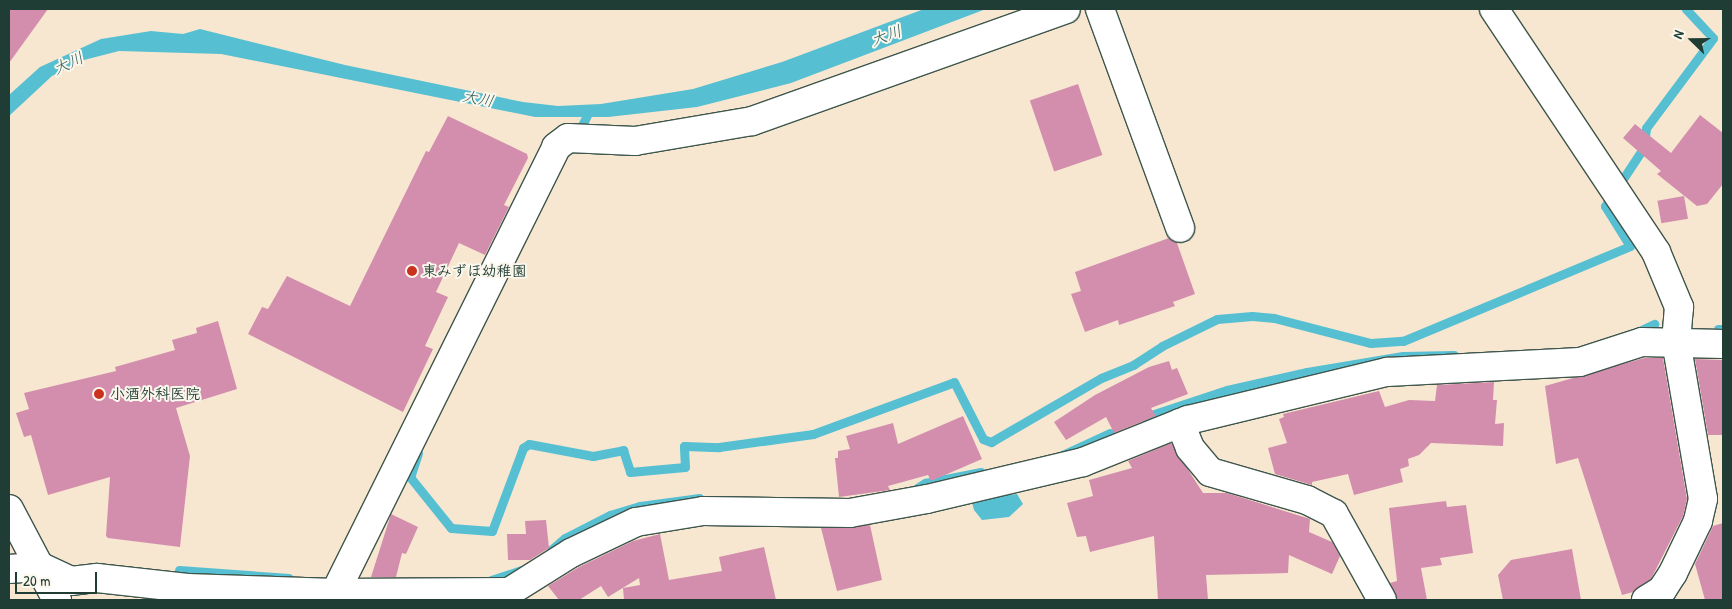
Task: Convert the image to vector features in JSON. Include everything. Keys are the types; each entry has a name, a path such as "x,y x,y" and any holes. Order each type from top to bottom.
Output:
{"street":[{"path":"335,593 556,147 568,138 635,141 752,121 1066,9"},
{"path":"1100,9 1180,228"},
{"path":"1494,9 1656,252 1679,307 1676,341 1703,498 1698,521 1673,573 1662,590 1646,600"},
{"path":"9,569 41,567 71,581 97,578 187,588 335,593 509,592 571,553 636,522 703,512 859,511 927,499 1083,462 1180,423 1387,372 1580,362 1642,342 1676,341 1723,344"},
{"path":"1180,423 1190,448 1210,472 1308,500 1334,514 1382,600"},
{"path":"9,509 57,600"}],"water":[{"name":"大川","path":"924,9 986,9 791,83 697,107 608,117 535,117 221,54 119,51 84,60 52,76 9,116 9,95 40,67 101,39 151,31 183,34 200,29 345,65 523,102 558,106 601,104 693,89 782,62"},
{"path":"1017,494 1023,504 1009,517 982,520 974,510 971,499"}],"building":[{"path":"9,9 48,9 9,63"},
{"path":"1078,84 1102,155 1054,172 1030,101"},
{"path":"1700,115 1723,133 1723,184 1707,204 1697,206 1657,174 1661,171 1623,138 1635,124 1671,153"},
{"path":"448,116 527,154 528,158 504,205 509,207 485,255 459,243 436,292 448,297 425,346 433,349 403,412 248,334 262,307 268,309 287,276 350,306 426,151 429,152"},
{"path":"1684,196 1688,219 1661,223 1657,201"},
{"path":"1169,238 1177,243 1195,294 1173,302 1175,306 1119,325 1118,320 1085,332 1071,294 1081,291 1075,272"},
{"path":"218,321 237,389 176,408 190,456 180,547 108,538 106,536 110,477 48,495 31,435 24,437 16,413 29,409 24,393 116,371 115,367 175,350 172,340 197,333 196,328"},
{"path":"1644,358 1663,358 1687,499 1683,516 1651,579 1633,592 1622,595 1578,458 1556,464 1545,386"},
{"path":"1695,359 1723,360 1723,435 1708,435"},
{"path":"1169,361 1172,370 1177,368 1188,394 1151,408 1156,416 1114,433 1106,417 1066,440 1054,422 1095,395 1149,367"},
{"path":"1494,382 1493,400 1497,400 1495,424 1504,423 1503,446 1431,443 1419,455 1408,459 1409,466 1400,469 1403,482 1354,495 1348,474 1312,482 1312,485 1275,474 1268,448 1287,443 1279,419 1284,417 1283,414 1379,391 1385,407 1409,400 1435,401 1437,385"},
{"path":"963,416 982,459 931,481 928,475 888,486 890,490 839,497 835,458 838,458 838,451 850,449 846,436 893,423 898,444"},
{"path":"1171,443 1203,493 1227,493 1310,519 1309,532 1332,542 1340,556 1332,574 1289,555 1288,573 1206,575 1208,600 1158,600 1154,536 1090,552 1086,536 1077,537 1067,503 1093,496 1089,480 1132,468 1128,461"},
{"path":"1446,501 1447,507 1466,505 1473,553 1440,558 1442,565 1421,568 1427,600 1398,600 1390,583 1397,581 1389,508"},
{"path":"391,514 418,527 406,554 402,553 396,577 371,577"},
{"path":"546,520 549,548 530,560 508,560 507,534 526,534 525,521"},
{"path":"1723,523 1723,600 1705,600 1695,564 1713,526"},
{"path":"870,525 882,580 837,591 821,528"},
{"path":"660,534 669,580 722,571 719,557 764,547 776,600 624,600 623,588 640,585 639,578 608,597 601,586 579,600 559,600 548,586 579,567 633,541"},
{"path":"1572,549 1581,600 1503,600 1498,575 1511,560"}],"waterway":[{"path":"418,453 410,477 451,528 492,531 523,448 529,444 593,456 623,450 630,472 685,467 684,446 719,447 813,434 954,382 983,439 991,442 1101,378 1133,365 1162,346 1217,319 1252,316 1274,318 1371,343 1403,341 1630,246 1605,206 1644,147 1646,128 1713,38 1686,9"},
{"path":"577,135 590,110"},
{"path":"1639,331 1654,324"},
{"path":"1718,329 1723,329"},
{"path":"1145,417 1227,390 1307,372 1403,356 1454,355"},
{"path":"1062,455 1110,433"},
{"path":"911,492 925,483 981,472"},
{"path":"551,550 565,538 610,515 640,506 699,498"},
{"path":"179,570 289,578"},
{"path":"491,580 521,570"}],"place":[{"name":"東みずほ幼稚園","path":"412,271"},
{"name":"小酒外科医院","path":"99,394"}]}
